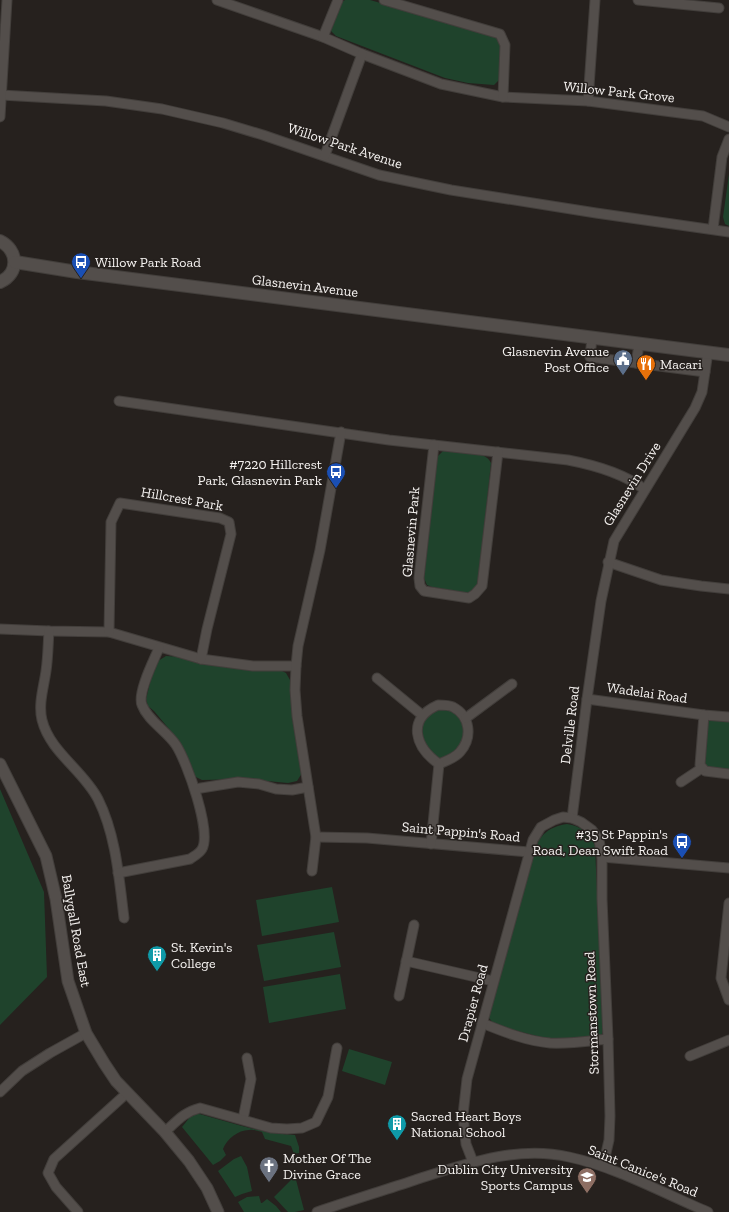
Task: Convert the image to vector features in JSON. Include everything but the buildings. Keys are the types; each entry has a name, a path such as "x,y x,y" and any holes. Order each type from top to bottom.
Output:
{"main road":[{"path":"0,240 11,249 15,262 10,276 0,282"},
{"name":"Glasnevin Avenue","path":"15,262 77,272 639,345 729,355"}],"street":[{"path":"0,117 7,0"},
{"name":"Willow Park Grove","path":"217,0 323,37 362,54 441,84 503,97 588,101 703,116 729,127"},
{"path":"323,37 338,0"},
{"path":"384,0 500,34 505,45 503,97"},
{"path":"588,101 595,0"},
{"path":"638,0 719,8"},
{"path":"326,155 362,54"},
{"name":"Willow Park Avenue","path":"1,95 106,101 162,110 230,125 326,155 379,175 451,190 729,232"},
{"path":"713,229 722,157 729,139"},
{"path":"592,338 590,357 705,372"},
{"path":"636,363 639,345"},
{"name":"Glasnevin Drive","path":"597,636 601,601 608,562 614,541 695,408 702,392 708,352"},
{"path":"119,401 434,445 588,464 630,481 644,490"},
{"path":"312,870 316,837 297,716 295,690 296,666 298,646 320,550 341,432"},
{"name":"Glasnevin Park","path":"434,445 419,578 420,586 424,591 469,598 476,594 482,586 498,452"},
{"name":"Hillcrest Park","path":"109,632 111,522 120,503 220,518 229,522 231,534 207,629 201,660"},
{"path":"608,562 661,580 729,589"},
{"path":"0,629 49,632 109,632 201,660 253,666 296,666"},
{"path":"49,632 42,703 42,718 47,735 98,799 108,825 116,858 124,918"},
{"name":"Delville Road","path":"572,818 587,699 597,636"},
{"path":"118,873 190,859 202,848 204,835 203,820 195,789 176,745 168,734 149,716 142,705 142,695 159,648"},
{"path":"376,678 422,715"},
{"path":"466,718 512,684"},
{"name":"Wadelai Road","path":"587,699 729,717"},
{"path":"438,705 452,706 466,718 469,732 460,752 452,759 439,764 430,758 419,743 417,736 418,726 422,715 427,709 438,705"},
{"name":"Wadelai Road","path":"702,768 700,765 704,715"},
{"name":"Ballygall Road East","path":"0,764 46,856 56,899 68,981 86,1033 116,1081 165,1132 189,1161 207,1188 218,1212"},
{"path":"432,844 439,764"},
{"path":"681,782 702,768 706,771 729,774"},
{"path":"195,789 238,782 260,784 276,790 292,790 308,787"},
{"path":"572,818 592,830 599,840 602,857 729,868"},
{"name":"Saint Pappin's Road","path":"316,837 367,838 529,852 532,840 541,827 554,820 572,818"},
{"name":"Drapier Road","path":"473,1162 466,1144 463,1115 467,1079 529,852"},
{"name":"Stormanstown Road","path":"602,857 602,907 608,1039 609,1140 603,1166"},
{"path":"729,903 721,978 729,1000"},
{"path":"399,996 414,925"},
{"path":"406,961 493,981"},
{"path":"482,1023 520,1037 550,1043 586,1042 608,1039"},
{"path":"0,1092 22,1071 86,1033"},
{"path":"690,1056 729,1040"},
{"path":"165,1132 184,1114 191,1110 200,1108 271,1128 302,1128 316,1122 328,1097 337,1048"},
{"path":"243,1119 251,1079 247,1058"},
{"path":"78,1212 56,1187 48,1173 54,1159 127,1093"},
{"name":"Saint Canice's Road","path":"317,1212 473,1162 513,1154 547,1154 568,1156 603,1166 708,1212"}],"green space":[{"path":"345,0 370,0 496,36 503,47 500,79 494,85 468,83 445,78 336,36 331,31 342,2"},
{"path":"729,174 729,226 725,224 723,217"},
{"path":"447,450 478,454 484,456 491,463 478,585 472,591 467,593 432,587 427,585 424,578 436,458 443,451"},
{"path":"166,656 278,669 286,673 292,687 292,717 302,773 297,781 288,783 245,779 202,780 194,776 180,742 148,706 146,699 151,679 158,661"},
{"path":"436,709 449,709 460,717 464,724 465,731 464,739 460,746 447,757 438,759 421,740 422,721"},
{"path":"709,718 729,720 729,770 708,768 703,764"},
{"path":"0,789 44,892 47,977 0,1025"},
{"path":"567,824 581,828 588,834 595,846 603,1031 601,1036 552,1040 510,1029 492,1022 488,1016 534,849 543,835 555,827"},
{"path":"332,887 339,922 262,936 256,900"},
{"path":"334,932 341,967 264,981 257,945"},
{"path":"340,974 346,1009 269,1023 263,987"},
{"path":"349,1049 392,1062 385,1085 342,1071"},
{"path":"196,1113 258,1130 295,1135 299,1147 299,1153 294,1154 291,1146 265,1139 262,1132 245,1130 237,1133 230,1139 223,1149 226,1155 213,1165 182,1127 190,1117"},
{"path":"241,1156 247,1167 252,1191 235,1197 218,1171 234,1159"},
{"path":"295,1176 304,1210 288,1212 274,1197"},
{"path":"259,1196 261,1203 267,1199 281,1212 244,1212 238,1202 247,1197"}],"place":[{"name":"Willow Park Road","path":"81,279"},
{"name":"Glasnevin Avenue Post Office","path":"623,376"},
{"name":"Macari","path":"646,381"},
{"name":"#7220 Hillcrest Park, Glasnevin Park","path":"336,489"},
{"name":"#35 St Pappin's Road, Dean Swift Road","path":"682,859"},
{"name":"St. Kevin's College","path":"157,972"},
{"name":"Sacred Heart Boys National School","path":"397,1141"},
{"name":"Mother Of The Divine Grace","path":"269,1183"},
{"name":"Dublin City University Sports Campus","path":"587,1194"}]}
